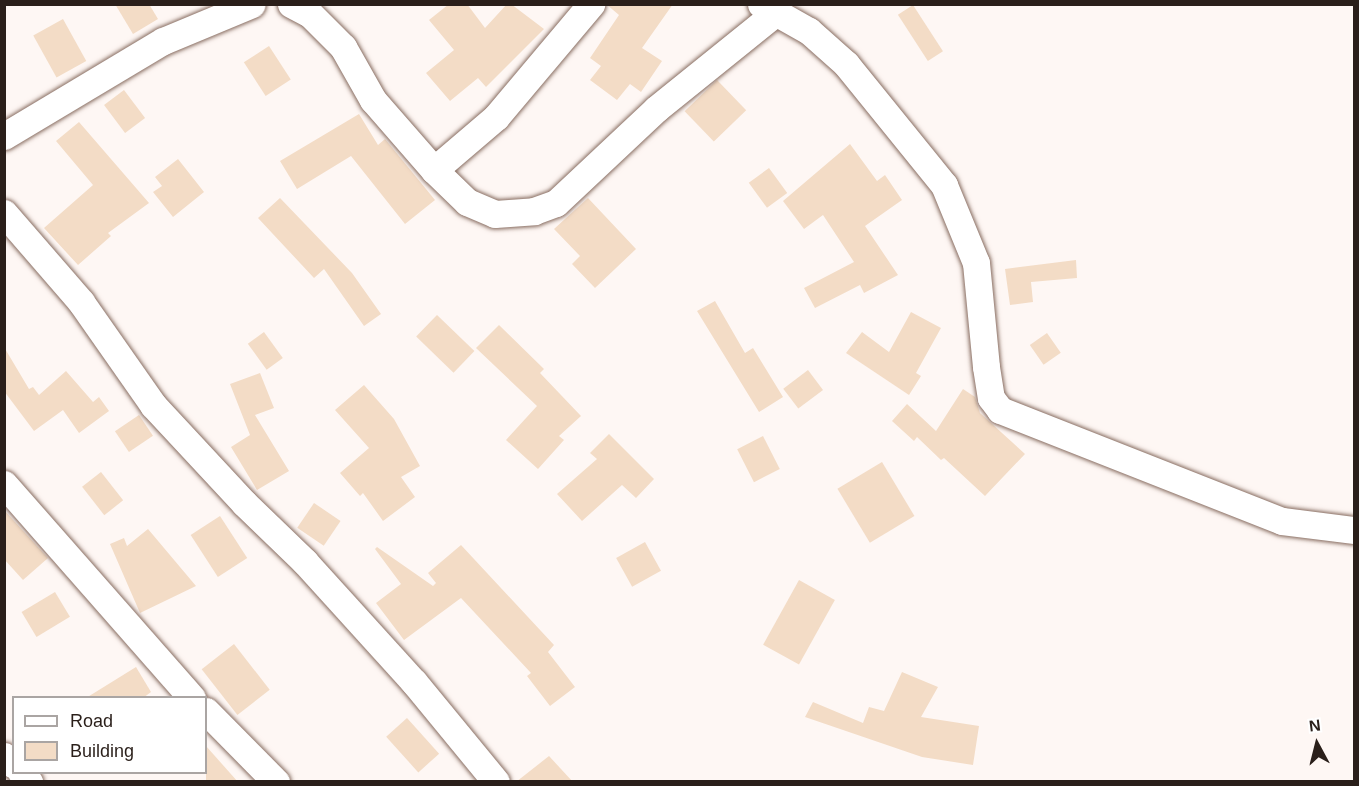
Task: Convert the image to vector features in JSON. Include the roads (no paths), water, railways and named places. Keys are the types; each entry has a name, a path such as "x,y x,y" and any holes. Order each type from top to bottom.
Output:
{"street":[{"path":"4,136 212,11 252,4"},
{"path":"291,4 310,14 343,47 374,100 434,170 467,202 495,214 534,211 556,203 656,109 768,9 809,31 846,64 944,185 976,263 991,398 1000,411 1282,521 1354,530"},
{"path":"434,170 496,117 591,4"},
{"path":"4,213 81,302 153,405 244,503 305,562 414,682 496,782"},
{"path":"4,484 190,696"},
{"path":"207,712 276,782"}]}
